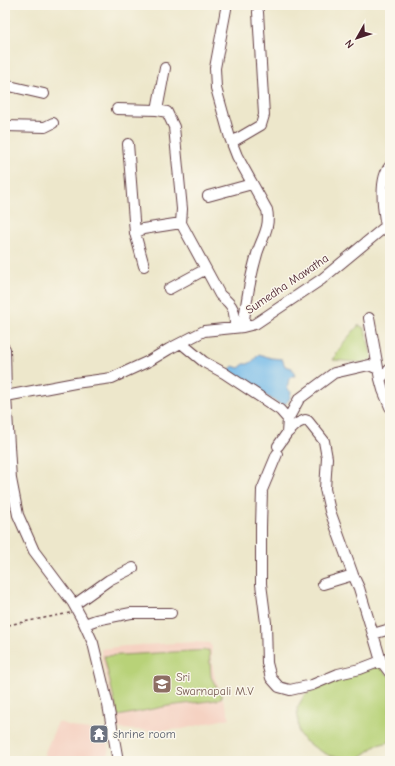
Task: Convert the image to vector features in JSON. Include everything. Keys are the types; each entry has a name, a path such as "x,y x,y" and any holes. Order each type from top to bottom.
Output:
{"street":[{"path":"226,9 215,68 216,88 237,156 267,210 269,218 264,238 257,254 239,327"},
{"path":"232,142 261,125 264,115 258,12"},
{"path":"157,110 165,68"},
{"path":"5,85 44,94"},
{"path":"117,109 157,110 167,112 174,127 182,209 181,223 220,295 230,303 235,311 239,327"},
{"path":"5,126 45,127 53,123"},
{"path":"128,144 135,233 144,266"},
{"path":"388,225 383,205 382,189 387,169 390,166"},
{"path":"208,196 252,184"},
{"path":"135,233 143,229 181,223"},
{"name":"Sumedha Mawatha","path":"6,396 112,378 138,367 168,349 204,331 255,324 322,279 388,225"},
{"path":"169,289 206,269"},
{"path":"369,318 380,379 390,407"},
{"path":"181,343 204,362 224,372 280,410 288,419"},
{"path":"5,349 11,479 18,515 34,551 76,608 93,643 108,705 118,761"},
{"path":"287,433 288,419 299,399 334,373 369,365 378,369"},
{"path":"380,379 390,369"},
{"path":"381,661 360,670 338,674 312,685 290,690 279,687 271,678 267,663 266,623 262,584 262,490 278,450 287,433 298,423 305,420 308,421 324,441 327,458 325,490 330,511 359,588 381,661 390,673"},
{"path":"76,608 109,580 133,568"},
{"path":"323,584 353,575"},
{"path":"85,624 96,620 131,613 171,613"},
{"path":"373,634 390,629"}],"path":[{"path":"8,625 76,608"}],"shaded area":[{"name":"Sri Swarnapali M.V","path":"193,642 209,643 212,647 211,659 215,678 230,718 182,729 154,731 119,729 102,660 101,649"},
{"path":"58,722 82,729 104,731 108,737 109,761 46,761 45,752"}],"green space":[{"path":"359,325 365,329 372,358 366,363 333,360 344,342"},
{"name":"Sri Swarnapali M.V","path":"209,650 211,677 222,697 217,700 168,706 118,716 104,656"},
{"path":"379,666 390,677 390,742 377,745 359,758 330,756 305,741 299,734 297,708 304,696 315,688 331,681"}],"water":[{"path":"259,354 271,358 282,359 285,366 292,368 295,376 292,376 289,379 287,388 291,394 289,400 282,405 263,394 256,385 252,386 229,370 233,366 239,368 244,364 248,364"}],"place":[{"name":"Sri Swarnapali M.V","path":"162,684"},
{"name":"shrine room","path":"99,734"}]}
